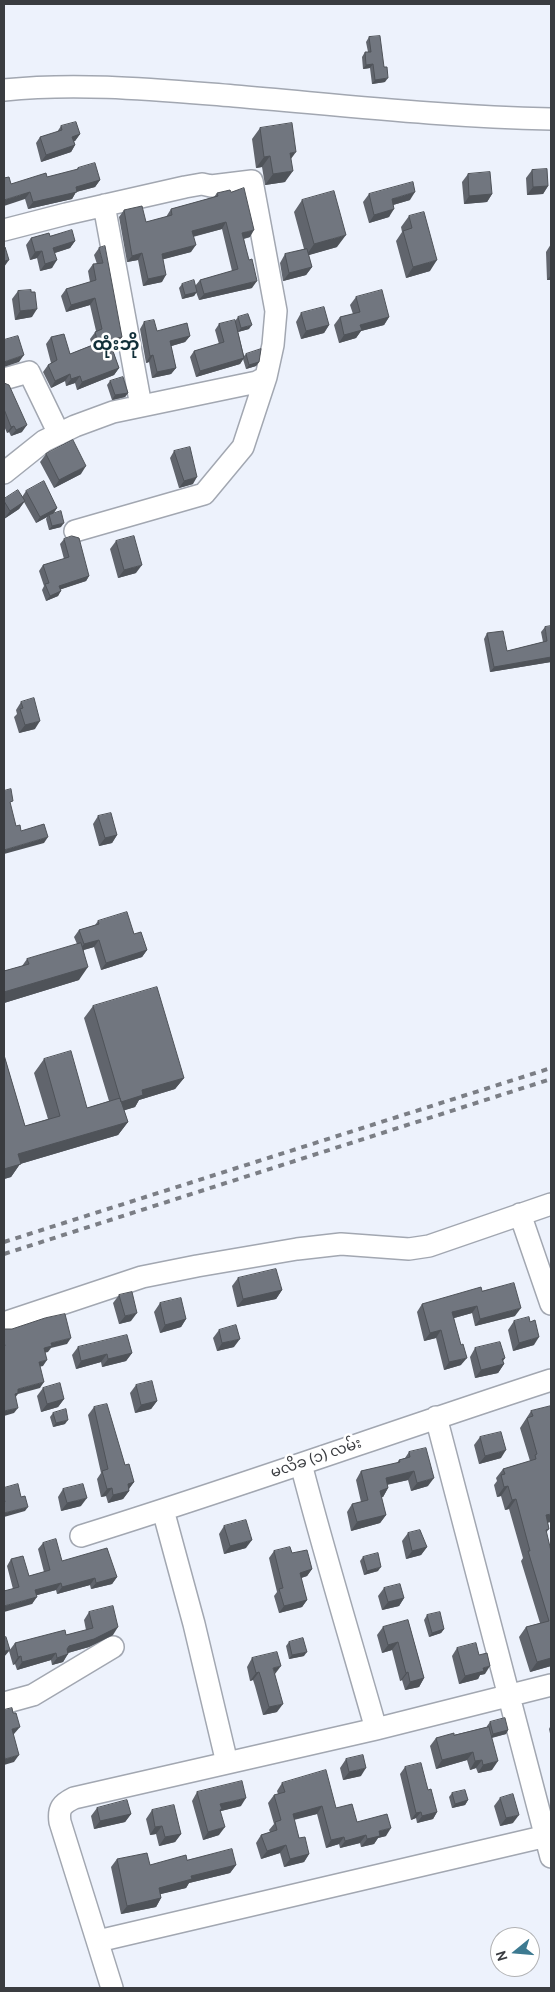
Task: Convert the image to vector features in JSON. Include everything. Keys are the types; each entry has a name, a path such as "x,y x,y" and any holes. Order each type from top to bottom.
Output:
{"street":[{"path":"4,90 79,87 169,91 480,117 551,119"},
{"path":"4,230 186,186 202,184 211,186 252,181 276,311 273,346 266,377 243,447 204,494 75,531"},
{"path":"104,205 141,406"},
{"path":"4,379 29,372 58,434"},
{"path":"4,473 44,441 113,412 257,382 266,377"},
{"path":"4,1322 142,1277 252,1257 341,1244 409,1248 429,1246 551,1204"},
{"path":"520,1214 551,1304"},
{"name":"မလိခ (၁) လမ်း","path":"81,1536 551,1380"},
{"path":"436,1417 549,1835 551,1857"},
{"path":"301,1464 325,1556 345,1618 376,1729"},
{"path":"163,1510 194,1624 227,1763"},
{"path":"4,1703 33,1695 114,1647"},
{"path":"112,1988 60,1822 59,1810 64,1804 74,1798 376,1729 551,1685"},
{"path":"98,1941 549,1835"}],"building":[{"path":"380,36 384,67 387,67 388,78 375,80 373,64 366,65 365,52 371,52 369,37"},
{"path":"76,122 80,134 72,137 75,145 46,155 40,137 62,130 61,126"},
{"path":"292,123 296,152 290,153 293,171 273,174 270,156 264,157 260,128"},
{"path":"95,163 100,180 76,187 77,192 33,202 30,192 4,200 4,178 9,177 11,184 46,173 47,177"},
{"path":"547,169 548,186 533,187 532,170"},
{"path":"490,172 492,194 469,196 468,174"},
{"path":"413,182 415,192 392,199 394,209 374,215 369,194"},
{"path":"244,188 254,230 242,233 249,260 252,259 257,281 204,294 200,280 238,269 226,222 192,231 196,245 162,254 166,275 148,279 142,253 132,256 124,210 142,206 146,222 172,215 171,209 218,196 217,193 230,190 231,192"},
{"path":"334,191 346,235 314,244 302,200"},
{"path":"424,212 437,260 413,267 403,231 412,228 409,216"},
{"path":"72,230 75,241 53,248 57,260 45,264 42,251 35,252 31,238 49,233 50,236"},
{"path":"105,246 122,337 109,340 119,368 82,382 80,376 71,379 70,374 55,381 48,365 57,360 51,337 64,334 70,354 98,343 95,332 102,329 95,298 71,305 66,289 96,280 93,264 103,263 99,248"},
{"path":"4,247 9,260 4,261"},
{"path":"307,249 312,267 289,273 285,254"},
{"path":"194,280 197,292 185,295 182,284"},
{"path":"31,290 31,292 35,292 37,309 20,311 18,291"},
{"path":"382,290 389,317 360,325 362,330 344,335 340,317 360,312 356,297"},
{"path":"324,307 329,325 306,331 301,313"},
{"path":"248,314 252,325 241,328 238,317"},
{"path":"154,320 157,331 187,323 190,336 170,341 176,368 157,372 153,355 150,356 144,322"},
{"path":"235,320 244,358 200,371 194,351 224,342 219,324"},
{"path":"18,336 24,355 4,362 4,340"},
{"path":"261,349 259,362 249,365 246,354"},
{"path":"123,377 128,393 115,395 110,381"},
{"path":"4,383 9,385 27,425 16,430 14,426 11,427 4,409"},
{"path":"73,440 86,466 59,480 46,454"},
{"path":"190,447 197,477 184,481 174,451"},
{"path":"44,481 57,508 40,517 26,491"},
{"path":"18,490 25,501 10,511 4,499"},
{"path":"61,511 64,523 52,526 49,515"},
{"path":"72,536 79,538 89,576 59,586 61,591 50,596 45,584 49,583 43,565 69,557 64,539"},
{"path":"134,536 142,565 124,570 116,541"},
{"path":"551,626 551,657 494,667 487,633 503,631 507,651 547,641 545,627"},
{"path":"34,698 40,721 25,725 20,709 23,708 21,702"},
{"path":"11,789 13,801 10,802 16,826 20,825 21,831 44,824 48,837 4,850 4,791"},
{"path":"111,813 117,835 105,838 98,816"},
{"path":"127,912 134,934 141,932 147,950 106,963 99,940 84,944 79,930 99,924 98,921"},
{"path":"81,943 88,967 4,992 4,971 29,964 27,959"},
{"path":"157,987 184,1078 142,1090 143,1095 121,1102 93,1006"},
{"path":"71,1051 87,1108 120,1098 128,1122 18,1154 21,1164 4,1169 4,1055 25,1126 60,1116 44,1059"},
{"path":"276,1269 282,1290 243,1299 238,1278"},
{"path":"514,1283 521,1308 480,1319 477,1306 452,1312 461,1345 463,1344 467,1358 449,1362 441,1330 430,1333 422,1304 481,1287 482,1291"},
{"path":"132,1292 137,1313 125,1316 119,1295"},
{"path":"181,1298 186,1319 165,1325 160,1303"},
{"path":"65,1314 71,1338 51,1343 52,1346 44,1348 47,1360 39,1362 44,1382 18,1389 18,1393 15,1394 18,1408 4,1411 4,1329 12,1329 45,1318"},
{"path":"529,1317 530,1322 535,1320 539,1337 519,1343 514,1321"},
{"path":"236,1325 240,1339 222,1343 219,1330"},
{"path":"127,1335 132,1353 108,1359 107,1354 81,1361 78,1347"},
{"path":"500,1342 505,1358 502,1359 504,1364 481,1370 475,1348"},
{"path":"152,1381 157,1401 141,1405 136,1385"},
{"path":"60,1383 64,1399 47,1404 43,1388"},
{"path":"107,1404 125,1465 129,1464 134,1482 128,1484 129,1491 113,1495 112,1488 107,1489 102,1471 108,1469 94,1407"},
{"path":"551,1406 551,1514 546,1515 549,1529 546,1530 551,1551 551,1658 537,1662 526,1627 549,1621 528,1551 530,1551 516,1499 512,1500 508,1486 504,1487 501,1475 505,1474 503,1469 536,1459 535,1455 537,1454 527,1418 533,1416 531,1411"},
{"path":"66,1409 68,1420 56,1423 53,1413"},
{"path":"501,1432 506,1450 485,1456 480,1437"},
{"path":"426,1448 434,1478 417,1483 414,1471 386,1478 388,1488 380,1491 386,1515 357,1522 352,1504 368,1500 361,1471 400,1462 399,1460 410,1457 409,1452"},
{"path":"18,1484 21,1497 25,1496 28,1507 4,1513 4,1488"},
{"path":"83,1484 87,1498 67,1503 63,1489"},
{"path":"246,1520 252,1540 230,1546 224,1526"},
{"path":"420,1530 427,1547 412,1551 408,1533"},
{"path":"56,1539 62,1561 107,1548 117,1577 96,1583 95,1578 62,1587 61,1583 35,1590 37,1597 4,1606 4,1591 19,1587 11,1559 23,1556 29,1576 50,1570 43,1543"},
{"path":"290,1547 292,1553 307,1550 312,1569 300,1573 307,1600 284,1606 279,1589 283,1588 274,1551"},
{"path":"378,1553 381,1567 367,1571 363,1557"},
{"path":"400,1584 404,1598 388,1602 384,1588"},
{"path":"113,1606 118,1627 94,1639 69,1646 67,1649 68,1654 57,1658 56,1653 22,1662 21,1656 18,1657 15,1643 65,1630 66,1635 93,1628 89,1612"},
{"path":"440,1612 444,1629 432,1633 427,1615"},
{"path":"408,1620 424,1678 410,1682 398,1642 388,1645 383,1627"},
{"path":"6,1637 10,1650 4,1651 4,1638"},
{"path":"303,1638 307,1652 292,1655 289,1642"},
{"path":"476,1643 479,1655 487,1653 490,1666 483,1668 484,1671 465,1676 457,1648"},
{"path":"277,1652 281,1666 273,1668 283,1704 269,1707 259,1672 256,1673 252,1658"},
{"path":"12,1708 13,1713 16,1713 20,1727 12,1729 19,1755 5,1759 4,1710"},
{"path":"505,1718 508,1730 493,1734 490,1722"},
{"path":"489,1727 498,1761 483,1765 482,1760 475,1761 473,1752 442,1760 436,1738"},
{"path":"363,1755 366,1768 349,1772 346,1759"},
{"path":"421,1763 428,1790 431,1789 437,1812 422,1816 421,1812 416,1813 405,1767"},
{"path":"326,1770 336,1808 352,1804 357,1822 387,1814 391,1828 379,1831 380,1836 367,1839 366,1835 345,1841 344,1837 331,1840 322,1806 293,1814 299,1838 305,1837 309,1854 290,1859 286,1845 267,1851 261,1835 277,1830 275,1822 281,1820 274,1795 285,1792 282,1783"},
{"path":"242,1781 246,1798 220,1804 225,1827 208,1832 197,1792"},
{"path":"465,1790 468,1800 455,1804 452,1793"},
{"path":"513,1794 519,1815 506,1818 500,1798"},
{"path":"127,1800 131,1814 100,1821 97,1808"},
{"path":"174,1805 181,1834 165,1837 162,1826 155,1827 152,1810"},
{"path":"232,1849 236,1865 191,1876 192,1879 159,1888 161,1898 127,1906 117,1859 147,1853 150,1865 186,1855 187,1860"}],"railway":[{"path":"4,1242 551,1068"},
{"path":"4,1254 551,1079"}],"district":[{"name":"ထုံးဘို","path":"116,345"}]}
